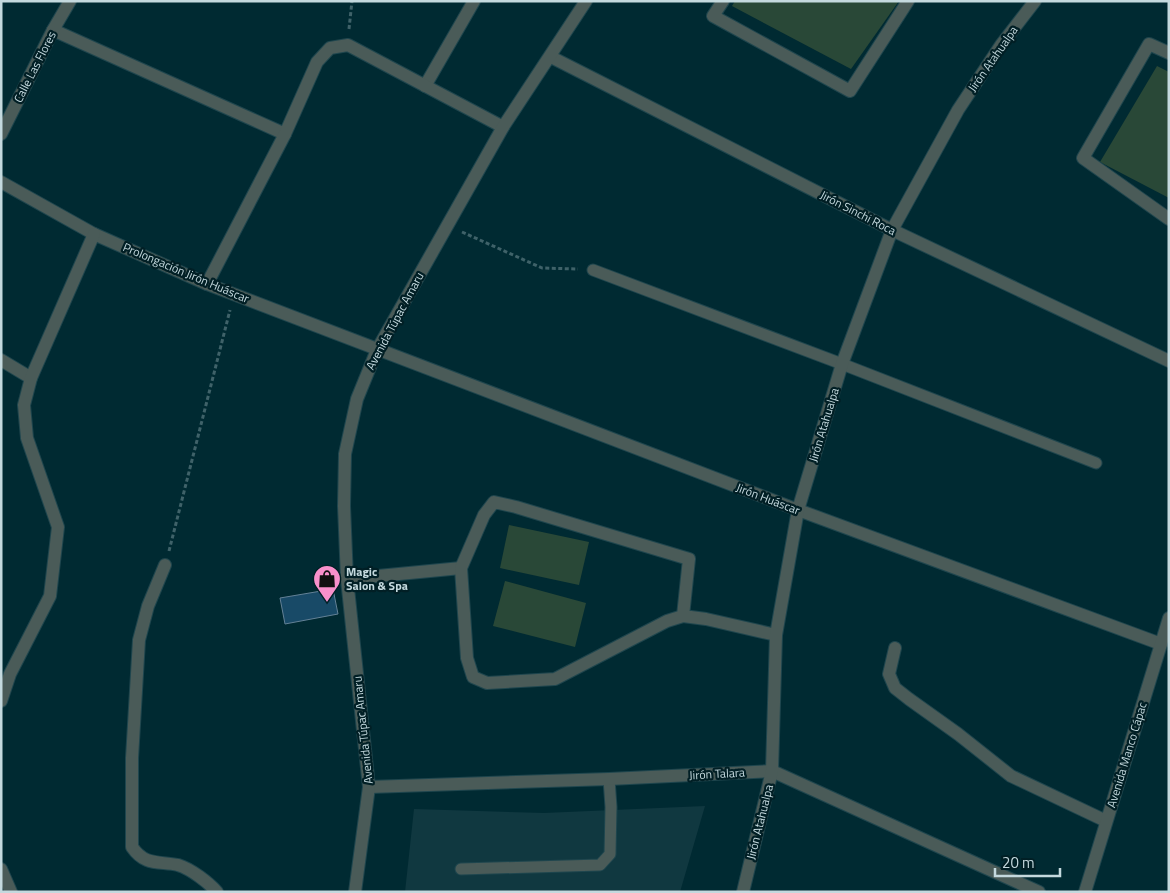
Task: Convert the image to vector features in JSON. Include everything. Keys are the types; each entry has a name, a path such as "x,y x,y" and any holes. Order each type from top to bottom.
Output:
{"street":[{"name":"Calle Las Flores","path":"1,134 53,30 70,1"},
{"path":"425,86 474,1"},
{"name":"Avenida Túpac Amaru","path":"356,891 369,787 347,580 344,506 345,454 357,399 377,350 503,127 551,57 586,1"},
{"path":"723,1 713,16 850,91 908,1"},
{"name":"Jirón Atahualpa","path":"743,892 772,771 776,635 798,510 842,364 892,230 958,110 1001,45 1035,1"},
{"path":"53,30 284,134"},
{"path":"1169,53 1149,44 1083,158 1169,219"},
{"path":"206,284 284,134 317,62 330,48 348,45 503,127"},
{"name":"Jirón Sinchi Roca","path":"551,57 892,230 1169,361"},
{"name":"Prolongación Jirón Huáscar","path":"1,182 94,234 206,284 377,350"},
{"path":"1,701 10,674 50,596 58,527 27,438 24,405 31,378 94,234"},
{"name":"Jirón Huáscar","path":"377,350 798,510 1161,644"},
{"path":"1,360 31,378"},
{"path":"683,616 689,559 494,502 484,515 461,568 467,658 473,677 486,683 555,679 667,621 683,616 706,619 776,635"},
{"path":"165,565 148,606 140,640 132,758 132,847 138,856 150,862 179,866 209,882 217,892"},
{"path":"347,580 461,568"},
{"name":"Avenida Manco Cápac","path":"1085,892 1169,618"},
{"path":"895,648 889,674 895,688 1011,776 1106,821"},
{"name":"Jirón Talara","path":"369,787 610,779 772,771 1039,892"},
{"path":"1,869 11,892"}],"lane":[{"path":"593,270 1096,463"},
{"path":"461,869 600,866 610,854 610,779"}],"path":[{"path":"348,45 352,1"},
{"path":"447,226 542,268 593,270"},
{"path":"165,565 234,294"}],"shaded area":[{"path":"735,1 899,1 851,69 732,6"},
{"path":"1157,66 1169,72 1169,198 1100,162"},
{"path":"509,525 589,542 579,585 500,568"},
{"path":"505,581 586,603 575,647 493,626"},
{"path":"705,806 680,892 405,892 414,809 544,813"}],"building":[{"path":"333,589 338,614 285,624 280,598"}],"place":[{"name":"Magic Salon & Spa","path":"327,603"}]}
